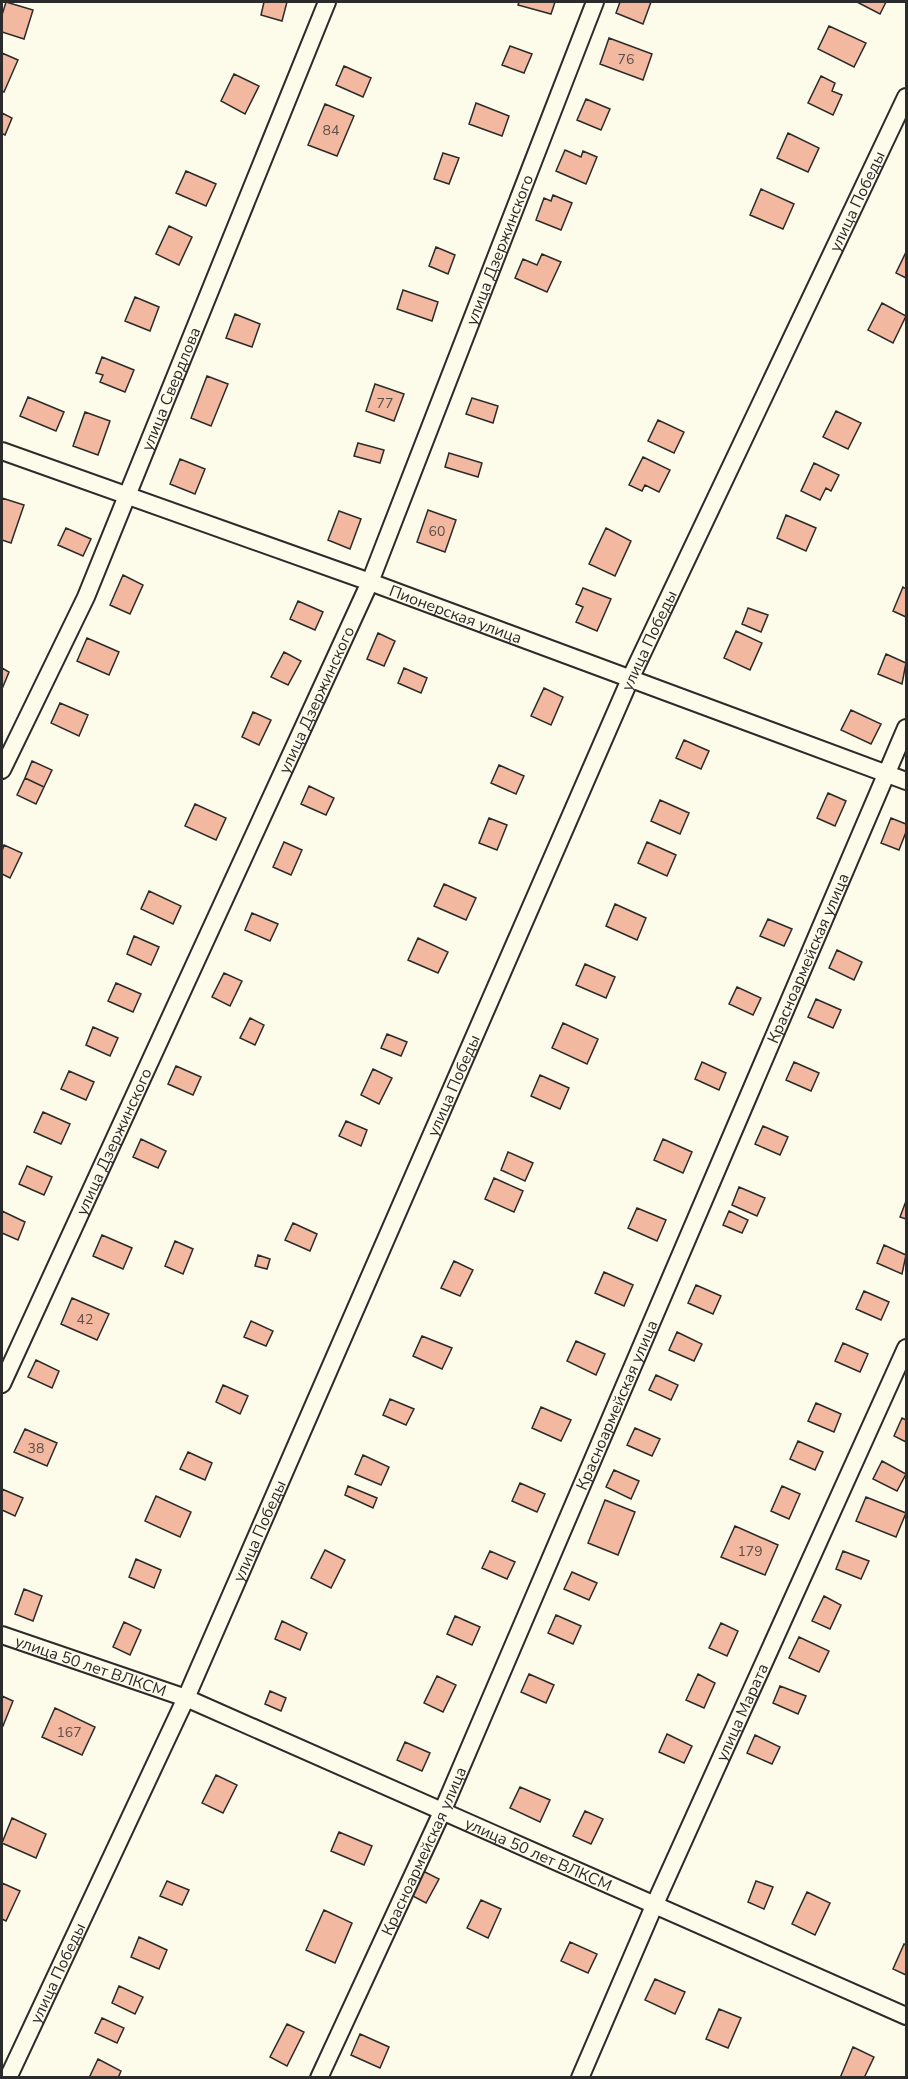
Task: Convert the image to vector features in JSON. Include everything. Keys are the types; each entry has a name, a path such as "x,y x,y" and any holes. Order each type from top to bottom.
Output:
{"street":[{"name":"улица Свердлова","path":"2,771 86,597 327,2"},
{"name":"улица Дзержинского","path":"2,1384 370,582 595,2"},
{"name":"улица Победы","path":"8,2078 186,1698 631,677 906,97"},
{"name":"Пионерская улица","path":"2,451 127,493 631,677 906,781"},
{"name":"Красноармейская улица","path":"319,2078 442,1812 906,728"},
{"name":"улица Марата","path":"580,2078 654,1906 906,1348"},
{"name":"улица 50 лет ВЛКСМ","path":"2,1635 186,1698 906,2016"}],"building":[{"path":"6,2 33,10 24,39 2,32 2,15"},
{"path":"264,2 287,2 282,21 261,15"},
{"path":"519,2 555,2 551,14 518,5"},
{"path":"620,2 651,2 643,24 616,13"},
{"path":"857,2 886,2 880,14"},
{"path":"829,26 866,43 854,67 818,49"},
{"path":"609,38 652,54 643,80 600,64"},
{"path":"510,46 532,54 524,73 502,65"},
{"path":"2,53 18,60 4,92 2,91"},
{"path":"344,66 371,78 363,97 336,85"},
{"path":"234,74 259,86 245,114 221,101"},
{"path":"821,76 835,83 832,91 842,95 833,115 808,103"},
{"path":"586,99 610,109 601,130 577,120"},
{"path":"476,103 509,116 502,136 469,124"},
{"path":"325,104 354,116 337,156 308,145"},
{"path":"2,113 12,118 5,135 2,133"},
{"path":"788,133 819,148 808,172 777,158"},
{"path":"565,150 581,157 583,151 597,157 586,184 556,171"},
{"path":"443,153 459,158 449,184 434,179"},
{"path":"186,171 216,184 206,206 176,193"},
{"path":"761,189 794,204 783,229 750,215"},
{"path":"553,195 572,203 561,230 536,220 544,198 551,201"},
{"path":"169,226 192,237 179,265 156,254"},
{"path":"436,247 455,255 448,274 429,266"},
{"path":"906,252 906,278 896,273"},
{"path":"542,254 561,262 547,292 515,278 523,259 537,265"},
{"path":"403,290 438,302 432,321 397,309"},
{"path":"135,297 159,307 150,331 125,321"},
{"path":"882,303 906,316 893,343 868,330"},
{"path":"235,314 260,324 252,347 226,338"},
{"path":"102,357 134,370 125,392 100,382 103,375 96,373"},
{"path":"207,376 228,384 211,426 191,418"},
{"path":"375,384 404,394 394,421 366,411"},
{"path":"28,397 64,412 56,431 20,416"},
{"path":"472,398 498,406 493,423 466,414"},
{"path":"836,411 861,423 848,449 823,437"},
{"path":"85,412 110,421 98,455 73,446"},
{"path":"658,420 684,432 674,453 648,441"},
{"path":"358,443 384,450 380,463 354,456"},
{"path":"449,453 482,463 478,477 445,467"},
{"path":"643,457 670,470 659,492 645,485 642,491 629,485"},
{"path":"180,459 205,469 195,494 170,484"},
{"path":"814,463 839,475 831,491 826,488 820,500 801,491"},
{"path":"2,498 24,505 11,543 2,540"},
{"path":"428,510 456,520 445,552 417,542"},
{"path":"339,511 361,519 350,549 328,540"},
{"path":"786,515 816,528 806,551 777,538"},
{"path":"66,528 91,539 83,556 58,545"},
{"path":"606,528 631,541 615,576 589,564"},
{"path":"123,575 143,585 130,614 110,605"},
{"path":"903,587 906,589 906,617 893,611"},
{"path":"583,588 611,599 597,631 576,622 583,607 576,604"},
{"path":"298,601 323,612 315,630 290,619"},
{"path":"748,608 768,615 761,632 742,624"},
{"path":"736,631 762,643 750,670 724,658"},
{"path":"378,633 395,641 384,666 367,659"},
{"path":"87,638 119,652 109,675 77,661"},
{"path":"284,652 301,661 288,685 271,677"},
{"path":"886,654 906,663 902,684 878,674"},
{"path":"2,668 9,672 2,689"},
{"path":"404,668 427,678 421,693 398,683"},
{"path":"544,688 563,697 551,725 531,716"},
{"path":"60,703 88,715 79,736 51,723"},
{"path":"851,710 881,724 871,744 841,730"},
{"path":"253,712 271,720 259,745 242,737"},
{"path":"684,740 709,751 701,769 676,758"},
{"path":"32,761 52,770 44,787 25,778"},
{"path":"499,765 524,776 516,794 491,783"},
{"path":"25,778 44,787 36,804 17,795"},
{"path":"309,786 334,798 326,815 301,804"},
{"path":"828,793 846,801 835,826 817,818"},
{"path":"660,800 689,813 680,834 651,821"},
{"path":"195,804 226,818 216,840 185,826"},
{"path":"489,818 507,825 497,850 479,843"},
{"path":"891,818 906,824 906,832 899,850 881,843"},
{"path":"284,842 302,850 291,875 273,867"},
{"path":"647,842 676,855 667,876 638,863"},
{"path":"4,845 22,853 10,878 2,874"},
{"path":"444,884 476,898 466,920 434,906"},
{"path":"149,891 181,906 173,924 141,909"},
{"path":"615,904 646,918 637,940 606,926"},
{"path":"252,913 278,924 270,941 245,930"},
{"path":"768,919 792,929 784,946 760,936"},
{"path":"134,936 159,947 151,965 127,954"},
{"path":"418,938 448,952 438,973 408,960"},
{"path":"837,950 862,962 854,980 829,968"},
{"path":"585,964 615,977 606,998 576,985"},
{"path":"224,973 242,981 230,1006 212,997"},
{"path":"116,983 141,994 133,1012 108,1001"},
{"path":"737,987 761,998 753,1015 729,1004"},
{"path":"816,999 841,1010 833,1028 808,1017"},
{"path":"250,1018 264,1025 255,1045 240,1038"},
{"path":"563,1023 598,1039 587,1064 552,1048"},
{"path":"93,1027 118,1038 110,1056 86,1045"},
{"path":"387,1034 407,1042 401,1056 381,1048"},
{"path":"702,1062 726,1073 719,1090 695,1079"},
{"path":"794,1062 819,1073 811,1091 786,1080"},
{"path":"176,1066 201,1077 193,1095 168,1084"},
{"path":"373,1069 392,1078 379,1104 361,1095"},
{"path":"69,1071 94,1082 86,1100 61,1089"},
{"path":"540,1075 569,1088 560,1109 531,1096"},
{"path":"43,1112 70,1124 61,1144 34,1132"},
{"path":"346,1121 367,1130 361,1146 339,1136"},
{"path":"763,1126 788,1137 780,1155 755,1144"},
{"path":"141,1139 166,1151 158,1168 133,1157"},
{"path":"663,1139 692,1152 683,1173 654,1160"},
{"path":"508,1152 533,1163 525,1181 501,1170"},
{"path":"27,1166 52,1177 44,1195 19,1184"},
{"path":"494,1178 523,1191 514,1212 485,1199"},
{"path":"739,1187 765,1198 757,1216 732,1205"},
{"path":"906,1201 906,1219 900,1217"},
{"path":"637,1208 666,1220 657,1241 628,1228"},
{"path":"2,1211 25,1222 18,1240 2,1233"},
{"path":"729,1211 748,1220 742,1233 723,1225"},
{"path":"293,1223 317,1234 310,1251 285,1240"},
{"path":"102,1235 132,1248 123,1269 93,1256"},
{"path":"175,1241 193,1249 183,1274 165,1266"},
{"path":"884,1245 906,1255 902,1274 877,1263"},
{"path":"258,1255 270,1259 267,1269 255,1266"},
{"path":"454,1261 473,1270 460,1296 441,1288"},
{"path":"604,1272 633,1285 624,1306 595,1293"},
{"path":"696,1285 721,1296 713,1314 688,1303"},
{"path":"864,1291 889,1302 881,1320 856,1309"},
{"path":"72,1298 109,1314 97,1340 61,1324"},
{"path":"251,1321 273,1331 266,1346 244,1337"},
{"path":"677,1332 702,1344 694,1361 669,1350"},
{"path":"422,1336 452,1348 442,1369 413,1356"},
{"path":"576,1341 605,1354 596,1375 567,1361"},
{"path":"843,1343 868,1354 860,1372 835,1361"},
{"path":"36,1360 59,1371 52,1388 28,1377"},
{"path":"656,1375 678,1385 671,1400 649,1390"},
{"path":"223,1385 248,1396 240,1414 216,1402"},
{"path":"390,1399 414,1409 406,1425 383,1415"},
{"path":"816,1403 841,1414 834,1432 808,1421"},
{"path":"541,1407 571,1420 561,1441 532,1428"},
{"path":"902,1418 906,1420 906,1442 894,1436"},
{"path":"635,1428 660,1439 652,1456 627,1445"},
{"path":"25,1429 57,1443 47,1466 14,1452"},
{"path":"798,1441 823,1452 815,1470 790,1459"},
{"path":"188,1452 212,1463 205,1480 180,1469"},
{"path":"363,1455 389,1467 381,1485 355,1474"},
{"path":"882,1461 906,1474 897,1491 873,1479"},
{"path":"614,1470 639,1481 631,1499 606,1487"},
{"path":"520,1483 545,1494 537,1512 512,1501"},
{"path":"348,1486 377,1498 373,1508 345,1495"},
{"path":"782,1486 800,1494 789,1519 771,1511"},
{"path":"2,1489 23,1498 15,1516 2,1510"},
{"path":"156,1496 191,1512 180,1537 145,1521"},
{"path":"866,1497 906,1513 896,1537 856,1521"},
{"path":"605,1500 635,1512 618,1555 588,1543"},
{"path":"735,1526 778,1545 765,1575 721,1557"},
{"path":"325,1550 345,1560 331,1588 311,1578"},
{"path":"490,1551 515,1562 507,1579 482,1568"},
{"path":"843,1551 869,1561 861,1579 836,1569"},
{"path":"136,1559 161,1570 154,1588 129,1577"},
{"path":"572,1572 597,1583 589,1600 564,1589"},
{"path":"24,1589 42,1596 33,1621 15,1614"},
{"path":"824,1596 841,1605 830,1629 812,1621"},
{"path":"556,1615 581,1626 573,1644 548,1633"},
{"path":"455,1616 480,1627 472,1645 447,1634"},
{"path":"282,1621 307,1633 300,1650 275,1639"},
{"path":"124,1622 141,1630 130,1655 113,1647"},
{"path":"721,1623 738,1631 727,1656 709,1648"},
{"path":"799,1637 829,1651 819,1672 789,1658"},
{"path":"529,1674 554,1685 546,1703 521,1692"},
{"path":"698,1674 715,1683 704,1708 686,1700"},
{"path":"437,1676 456,1685 443,1712 424,1703"},
{"path":"780,1686 806,1696 798,1714 773,1703"},
{"path":"270,1691 286,1698 281,1711 265,1704"},
{"path":"2,1696 13,1701 3,1726 2,1725"},
{"path":"55,1708 95,1727 82,1755 42,1737"},
{"path":"667,1734 692,1746 684,1763 659,1752"},
{"path":"755,1735 780,1747 772,1764 747,1753"},
{"path":"405,1742 430,1753 422,1771 397,1760"},
{"path":"216,1775 237,1785 223,1813 202,1803"},
{"path":"520,1787 550,1800 540,1822 510,1808"},
{"path":"585,1811 603,1819 591,1844 573,1836"},
{"path":"12,1818 46,1834 36,1858 2,1843"},
{"path":"339,1832 372,1846 364,1865 331,1851"},
{"path":"421,1870 439,1879 426,1903 409,1894"},
{"path":"167,1881 189,1890 182,1905 160,1896"},
{"path":"756,1881 773,1887 764,1909 748,1902"},
{"path":"2,1883 20,1891 6,1921 2,1919"},
{"path":"807,1892 830,1903 815,1935 792,1924"},
{"path":"481,1900 501,1909 488,1938 467,1928"},
{"path":"324,1910 352,1923 335,1963 306,1950"},
{"path":"139,1937 167,1950 159,1969 131,1957"},
{"path":"570,1942 597,1954 588,1973 561,1961"},
{"path":"904,1944 906,1945 906,1975 893,1969"},
{"path":"655,1979 685,1992 675,2014 645,2000"},
{"path":"119,1986 143,1997 135,2014 112,2003"},
{"path":"719,2009 741,2018 728,2048 706,2039"},
{"path":"102,2018 124,2028 117,2043 95,2033"},
{"path":"287,2024 304,2032 287,2066 270,2057"},
{"path":"360,2034 389,2047 380,2068 351,2055"},
{"path":"853,2047 874,2057 864,2078 840,2078"},
{"path":"98,2059 121,2071 118,2078 89,2078"}]}
